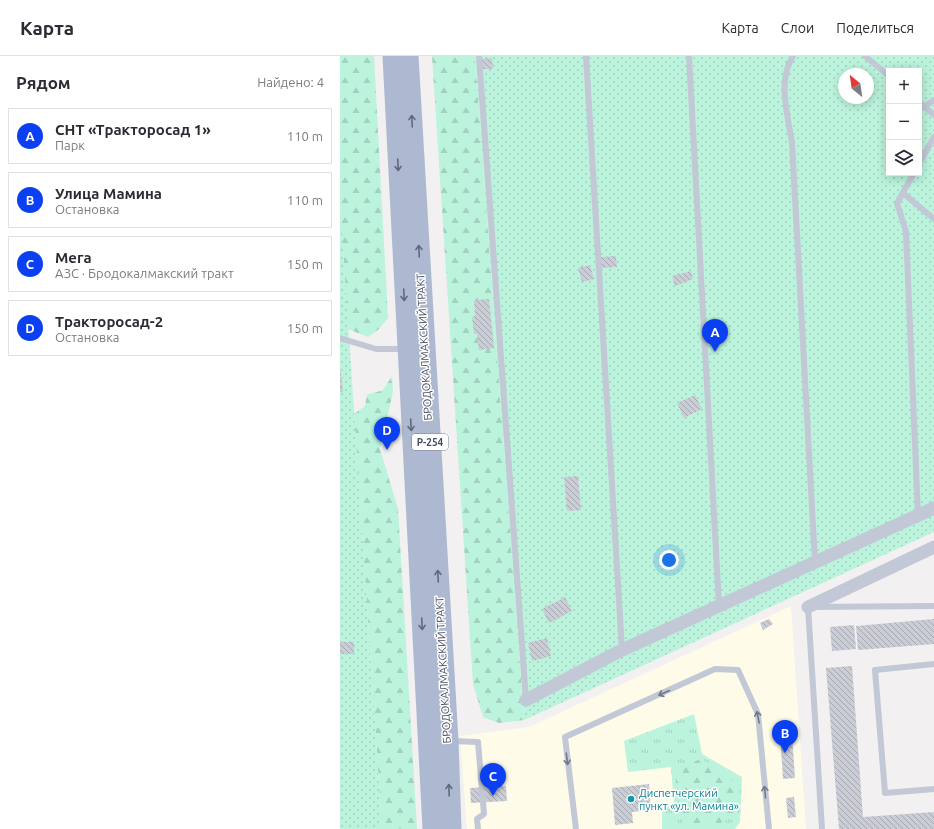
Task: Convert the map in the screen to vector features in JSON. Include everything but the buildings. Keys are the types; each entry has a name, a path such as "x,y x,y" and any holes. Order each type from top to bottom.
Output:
{"main road":[{"name":"БРОДОКАЛМАКСКИЙ ТРАКТ","path":"393,56 433,829"},
{"name":"БРОДОКАЛМАКСКИЙ ТРАКТ","path":"408,56 448,741 451,829"}],"street":[{"path":"526,700 622,650 934,508"},
{"path":"808,607 934,547"}],"lane":[{"path":"479,56 526,700"},
{"path":"586,56 622,650"},
{"path":"689,56 720,606"},
{"path":"793,56 788,64 784,82 792,143 816,562"},
{"path":"865,56 886,74"},
{"path":"934,100 922,104 934,115"},
{"path":"922,159 934,137"},
{"path":"912,176 896,203 906,232 918,515"},
{"path":"902,193 934,219"},
{"path":"340,338 376,349 407,349"},
{"path":"822,829 808,607 934,606"},
{"path":"934,664 875,670 885,793 934,789"},
{"path":"576,829 565,737 715,670 738,670 758,714 769,829"},
{"path":"448,741 478,742 484,814 477,819 478,829"}],"shaded area":[{"path":"791,606 806,829 467,829 460,736 529,727"}],"green space":[{"path":"340,56 374,56 388,318 379,329 368,337 348,329 340,203"},
{"path":"432,56 475,56 524,720 499,723 483,717 473,684"},
{"path":"475,56 934,56 934,532 524,720"},
{"path":"340,203 382,829 340,829"},
{"path":"392,376 393,392 380,449 398,509 417,829 382,829 354,414 365,406 367,395 383,390"},
{"path":"694,714 702,754 742,777 740,822 735,829 662,829 662,808 674,805 671,767 628,772 624,741"},
{"path":"700,759 724,770 740,793 732,817 719,824 709,827 683,825 677,794 675,772"}],"place":[{"name":"СНТ «Тракторосад 1»","path":"715,352"},
{"name":"Тракторосад-2","path":"387,450"},
{"name":"Улица Мамина","path":"785,753"},
{"name":"Мега","path":"493,796"},
{"name":"Диспетчерский пункт «ул. Мамина»","path":"631,799"}]}
